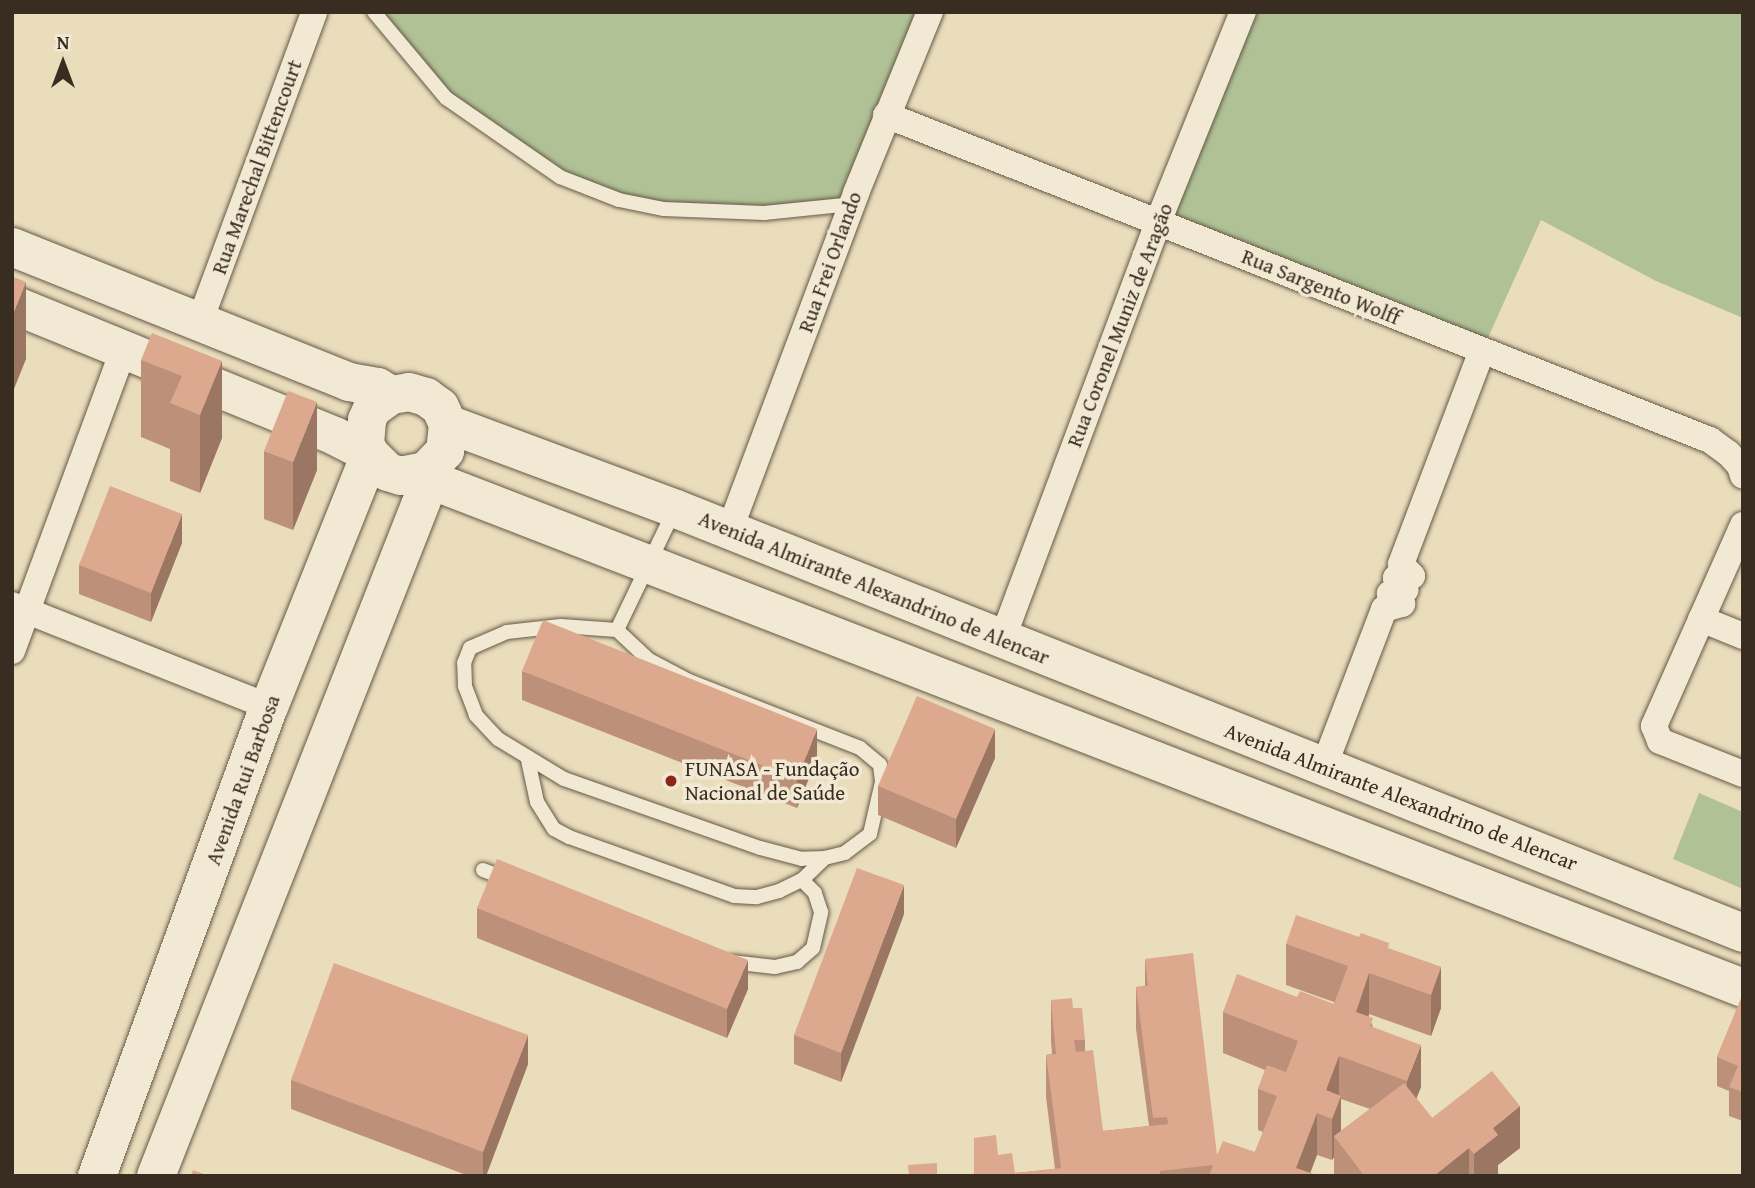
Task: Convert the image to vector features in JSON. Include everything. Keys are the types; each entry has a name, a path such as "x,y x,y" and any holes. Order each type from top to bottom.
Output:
{"street":[{"name":"Rua Marechal Bittencourt","path":"200,321 314,12"},
{"name":"Rua Frei Orlando","path":"736,513 886,115 930,12"},
{"name":"Rua Coronel Muniz de Aragão","path":"1002,640 1158,222 1243,12"},
{"name":"Rua Sargento Wolff","path":"886,115 1710,440 1740,466 1743,476"},
{"path":"12,247 349,382 378,387 391,395 409,392 426,397 440,407 448,424 445,451 438,463 426,471 401,476 388,472 370,454 324,431 12,304"},
{"path":"12,651 20,607 124,348"},
{"path":"1331,748 1384,609 1402,604 1390,594 1405,590 1396,578 1412,576 1401,564 1482,351"},
{"path":"324,431 345,433 359,419 361,398 349,382"},
{"name":"Avenida Rui Barbosa","path":"97,1176 269,707 351,495 370,454 365,443 367,420 372,409 391,395"},
{"name":"Avenida Almirante Alexandrino de Alencar","path":"448,424 676,509 1743,933"},
{"path":"324,431 349,465 351,495"},
{"path":"426,471 441,484 1743,988"},
{"path":"156,1176 426,490 426,471"},
{"path":"1743,526 1654,726 1660,741 1743,774"},
{"path":"20,607 269,707"},
{"path":"919,668 944,617"},
{"path":"1701,619 1743,636"},
{"path":"1212,783 1234,732"},
{"path":"1515,900 1536,849"}],"lane":[{"path":"374,12 446,98 560,177 619,200 664,209 764,213 852,204"},
{"path":"617,630 676,509"},
{"path":"561,626 617,630 649,660 689,681 860,748 880,765 882,782 870,834 845,853 825,858 802,859 760,848 564,779 528,760 498,739 476,715 465,686 464,663 470,648 507,632 561,626"},
{"path":"528,760 537,802 554,829 569,837 735,896 757,897 779,891 802,880 825,858"},
{"path":"484,870 522,885"},
{"path":"713,957 750,966 775,967 797,962 813,948 821,912 815,893 802,880"}],"green space":[{"path":"374,12 930,12 852,204 664,209 560,177 446,98"},
{"path":"1243,12 1743,12 1743,318 1656,281 1541,220 1482,351 1158,222"},
{"path":"1699,793 1743,812 1743,889 1673,859"}],"building":[{"path":"12,276 26,282 12,316"},
{"path":"152,333 222,361 200,415 170,403 182,376 141,360"},
{"path":"288,391 317,402 293,462 264,451"},
{"path":"110,486 182,514 151,593 79,565"},
{"path":"543,620 817,729 797,779 522,671"},
{"path":"917,696 995,729 956,819 878,786"},
{"path":"497,859 748,960 727,1009 477,908"},
{"path":"857,868 904,885 841,1053 794,1035"},
{"path":"1296,915 1359,937 1361,933 1389,943 1388,948 1441,967 1431,995 1369,973 1356,1012 1373,1018 1370,1026 1421,1045 1407,1081 1339,1056 1326,1090 1341,1096 1332,1119 1317,1113 1296,1168 1317,1176 1209,1176 1213,1165 1160,1171 1160,1176 974,1176 974,1138 996,1135 998,1155 1012,1153 1015,1173 1061,1168 1046,1055 1056,1054 1051,1000 1072,998 1073,1008 1082,1008 1085,1040 1074,1040 1076,1052 1093,1050 1103,1131 1168,1124 1167,1117 1153,1118 1136,987 1148,986 1145,959 1193,953 1217,1155 1223,1141 1255,1152 1277,1096 1258,1089 1267,1065 1286,1072 1298,1041 1223,1012 1237,974 1297,997 1300,991 1334,1004 1348,966 1286,944"},
{"path":"334,963 528,1035 483,1152 291,1080"},
{"path":"1743,994 1743,1092 1729,1087 1738,1066 1717,1057"},
{"path":"1492,1071 1520,1106 1493,1128 1498,1135 1474,1154 1469,1148 1434,1176 1358,1176 1362,1173 1334,1136 1404,1083 1432,1118"},
{"path":"937,1163 937,1176 909,1176 908,1165"},
{"path":"193,1170 209,1176 191,1176"}],"place":[{"name":"FUNASA - Fundação Nacional de Saúde","path":"671,781"}]}
